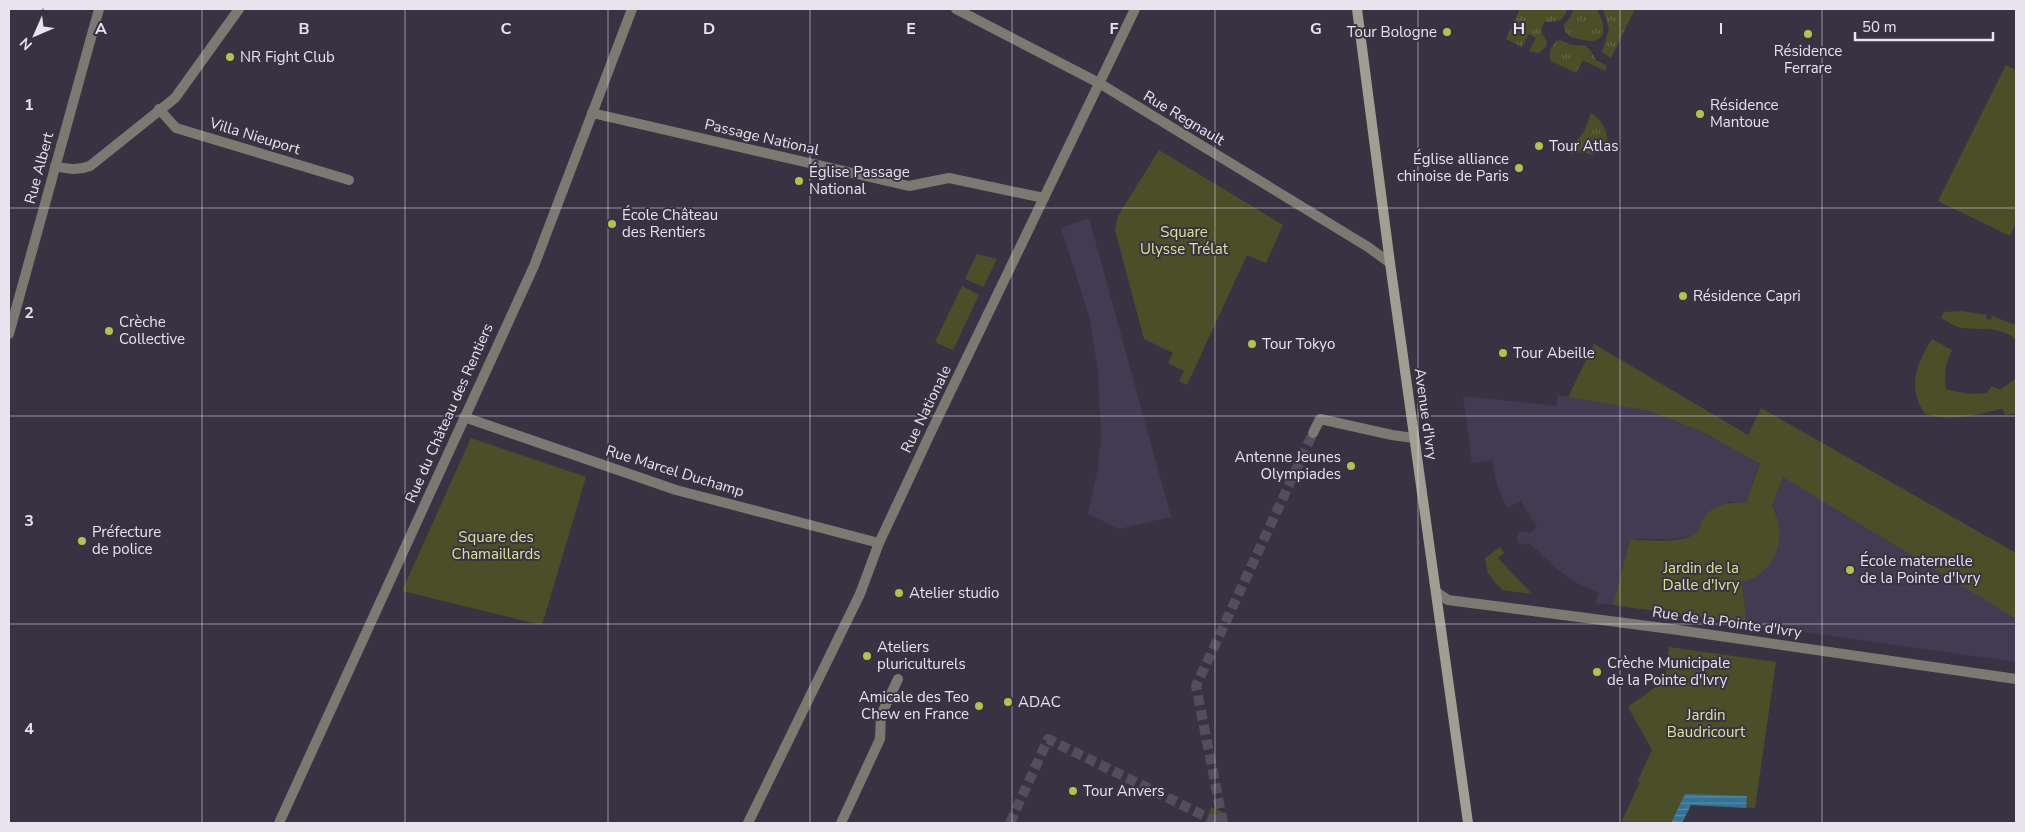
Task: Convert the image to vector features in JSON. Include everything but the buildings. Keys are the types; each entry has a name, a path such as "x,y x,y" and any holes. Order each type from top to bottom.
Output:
{"main road":[{"name":"Avenue d'Ivry","path":"1357,9 1468,823"}],"street":[{"name":"Rue Albert","path":"9,334 99,9"},
{"path":"55,166 81,170 90,166 175,98 239,9"},
{"name":"Rue du Château des Rentiers","path":"278,823 534,266 632,9"},
{"name":"Rue Regnault","path":"956,9 1098,83 1390,262"},
{"name":"Rue Nationale","path":"748,823 860,594 880,543 1098,83 1135,9"},
{"name":"Villa Nieuport","path":"159,109 176,128 349,180"},
{"name":"Passage National","path":"592,113 909,186 949,178 1044,198"},
{"name":"Rue Marcel Duchamp","path":"464,417 676,490 880,543"},
{"path":"1313,433 1320,419 1414,438"},
{"name":"Rue de la Pointe d'Ivry","path":"1436,592 1448,600 1671,628 2016,680"},
{"path":"841,823 880,739 881,715 898,679"}],"shaded area":[{"path":"1089,218 1171,517 1119,529 1088,514 1098,467 1101,436 1098,373 1090,319 1061,228"},
{"path":"1558,395 1649,411 1703,432 1760,464 1746,503 1729,502 1702,522 1698,533 1675,539 1630,539 1613,605 1595,603 1599,593 1577,583 1559,571 1529,543 1523,545 1518,542 1517,536 1519,532 1525,531 1530,533 1537,526 1521,501 1507,508 1497,485 1492,460 1472,463 1463,396 1556,406"},
{"name":"École maternelle de la Pointe d'Ivry","path":"1783,476 2016,619 2016,662 1747,624 1742,583 1754,578 1777,515 1772,506"}],"green space":[{"path":"1520,9 1567,9 1562,19 1544,22 1541,31 1547,42 1546,47 1539,53 1529,51 1536,38 1529,34 1522,47 1506,39"},
{"path":"1574,9 1597,9 1603,24 1603,33 1599,39 1589,41 1574,38 1566,33 1564,25"},
{"path":"1603,9 1635,9 1611,58 1602,52 1609,29"},
{"path":"1560,40 1572,45 1585,46 1596,60 1607,66 1605,71 1583,60 1576,73 1551,61 1550,51 1556,41"},
{"path":"2006,65 2016,70 2016,223 2010,236 1938,201"},
{"path":"1591,113 1605,129 1607,135 1606,151 1598,149 1592,155 1583,152 1571,154 1571,148 1585,130"},
{"name":"Square Ulysse Trélat","path":"1159,150 1283,225 1266,263 1247,255 1187,385 1179,381 1184,371 1168,363 1173,353 1144,339 1115,230 1118,216"},
{"path":"977,254 997,259 983,287 965,279"},
{"path":"962,286 979,295 953,350 935,342"},
{"path":"1962,311 1987,315 1986,319 1991,320 1992,316 2016,325 2016,340 2004,332 1959,327 1941,318 1944,312"},
{"path":"1932,339 1952,350 1946,369 1946,389 1976,394 1987,393 1992,386 2000,390 2015,379 2016,413 2005,415 2002,409 1954,418 1925,414 1919,404 1915,385 1918,367"},
{"name":"Jardin de la Dalle d'Ivry","path":"1594,344 1748,435 1761,408 2016,553 2016,619 1783,477 1772,506 1779,524 1779,543 1773,560 1760,574 1742,583 1747,624 1613,605 1630,539 1673,540 1695,534 1710,511 1721,505 1746,503 1760,464 1703,432 1649,411 1568,397"},
{"name":"Square des Chamaillards","path":"471,438 586,477 542,625 402,591"},
{"path":"1500,547 1504,553 1498,558 1532,594 1502,590 1488,573 1485,558"},
{"name":"Jardin Baudricourt","path":"1669,647 1776,662 1755,808 1691,805 1682,823 1621,823 1652,750 1628,707 1665,680"},
{"path":"1211,807 1225,813 1226,823 1206,823"}],"water":[{"path":"1685,794 1747,796 1746,808 1691,805 1682,823 1671,823"}],"tunnel":[{"path":"1223,823 1196,686 1313,433"},
{"path":"1010,823 1048,739 1219,823"}],"place":[{"name":"Tour Bologne","path":"1447,32"},
{"name":"Résidence Ferrare","path":"1808,34"},
{"name":"NR Fight Club","path":"230,57"},
{"name":"Résidence Mantoue","path":"1700,114"},
{"name":"Tour Atlas","path":"1539,146"},
{"name":"Église alliance chinoise de Paris","path":"1519,168"},
{"name":"Église Passage National","path":"799,181"},
{"name":"École Château des Rentiers","path":"612,224"},
{"name":"Résidence Capri","path":"1683,296"},
{"name":"Crèche Collective","path":"109,331"},
{"name":"Tour Tokyo","path":"1252,344"},
{"name":"Tour Abeille","path":"1503,353"},
{"name":"Antenne Jeunes Olympiades","path":"1351,466"},
{"name":"Préfecture de police","path":"82,541"},
{"name":"École maternelle de la Pointe d'Ivry","path":"1850,570"},
{"name":"Atelier studio","path":"899,593"},
{"name":"Ateliers pluriculturels","path":"867,656"},
{"name":"Crèche Municipale de la Pointe d'Ivry","path":"1597,672"},
{"name":"ADAC","path":"1008,702"},
{"name":"Amicale des Teo Chew en France","path":"979,706"},
{"name":"Tour Anvers","path":"1073,791"}]}
